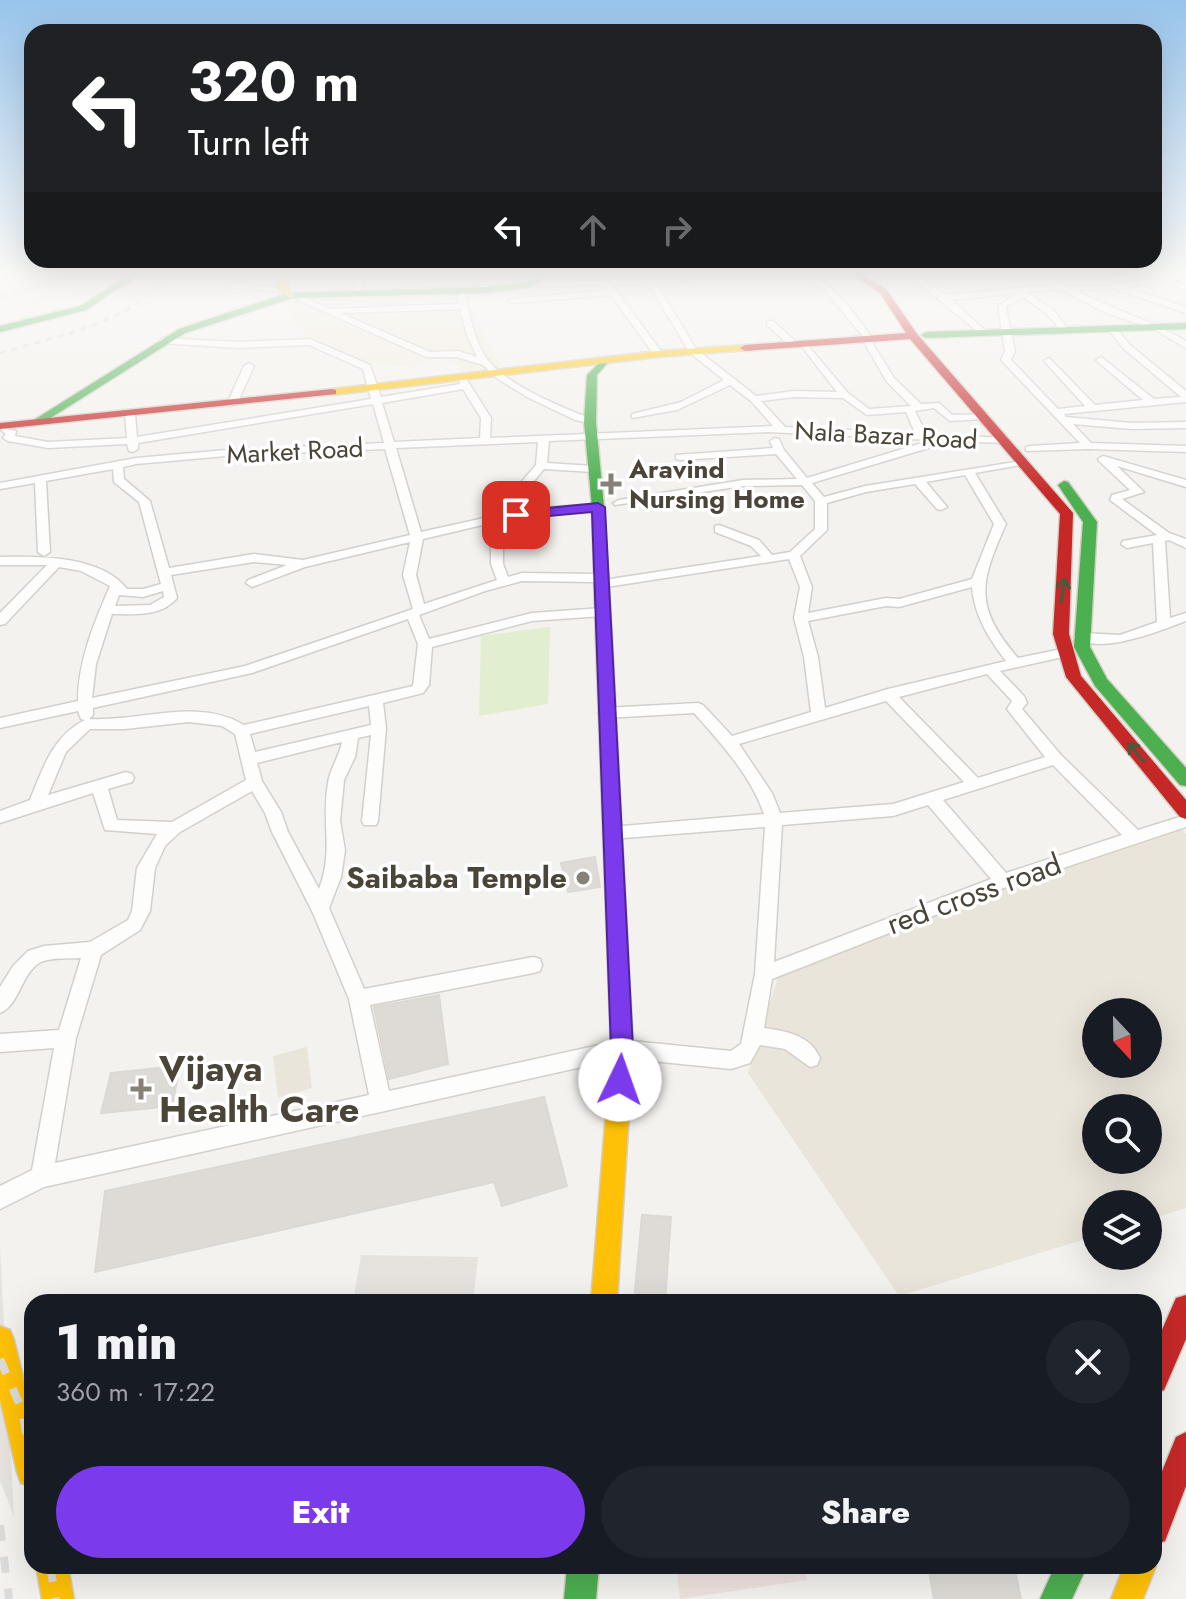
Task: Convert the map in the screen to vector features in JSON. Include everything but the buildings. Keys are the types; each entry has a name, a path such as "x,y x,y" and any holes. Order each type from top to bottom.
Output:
{"street":[{"path":"36,423 154,347"},
{"path":"242,731 418,690 422,685 425,644 409,583 410,557 417,539 388,447 376,394 367,367 321,347"},
{"path":"409,347 429,355 458,354 491,368 592,429"},
{"path":"479,347 491,368"},
{"path":"653,347 658,354"},
{"path":"0,723 247,670 522,577 600,581 794,555 821,530 821,501 779,451 775,429 754,399 691,347"},
{"path":"2,430 36,423 228,410 376,394 463,382 491,368 572,364 759,347"},
{"path":"800,347 845,395 867,412 936,405 950,418 983,416"},
{"path":"871,347 890,380 913,408 922,437"},
{"path":"928,347 1004,441 1078,501 1090,522 1082,647 1101,682 1186,780"},
{"path":"929,347 1026,456 1067,513 1069,530 1058,622 1062,653 1074,677 1186,812"},
{"path":"1009,347 1006,360 1088,446"},
{"path":"1127,347 1184,400"},
{"path":"605,360 592,375 592,429 622,1049 605,1294"},
{"path":"1101,360 1152,403"},
{"path":"1049,361 1093,409"},
{"path":"572,364 592,375"},
{"path":"2,430 12,433 8,438 48,445 132,441 228,410 249,366"},
{"path":"636,416 676,409 699,400 730,381"},
{"path":"463,382 486,418 485,441"},
{"path":"754,399 794,394 845,395"},
{"path":"1060,416 1093,409 1184,400"},
{"path":"130,415 136,461"},
{"path":"1060,416 1132,426 1186,425"},
{"name":"Nala Bazar Road","path":"592,429 775,429 1004,441"},
{"name":"Market Road","path":"0,486 136,461 226,453 544,438 592,429"},
{"path":"516,515 524,486 541,466 544,438"},
{"path":"619,503 728,484 805,482 947,440"},
{"path":"1069,448 1186,484"},
{"path":"821,501 865,489 969,472 1069,448 1186,449"},
{"path":"680,457 779,451"},
{"path":"1103,459 1138,492 1116,497 1116,500 1163,538"},
{"path":"107,610 164,606 171,598 144,501 118,480 118,464"},
{"path":"541,466 593,469"},
{"path":"969,472 1000,524 977,582 998,644 1015,663"},
{"path":"0,621 51,554 40,479"},
{"path":"918,480 941,507"},
{"path":"252,583 301,564 516,515 598,507"},
{"path":"497,520 497,564 504,582"},
{"path":"719,529 755,543 768,557"},
{"path":"1069,530 1090,534"},
{"path":"1127,544 1175,536 1186,544"},
{"path":"1163,538 1164,624"},
{"path":"0,558 51,554 118,583 124,593 132,594 166,579 254,558 301,564"},
{"path":"794,555 806,587 801,618 811,657 819,715"},
{"path":"801,618 886,602 899,603 977,582"},
{"path":"87,724 85,706 90,664 118,583"},
{"path":"425,644 532,617 602,612"},
{"path":"1081,637 1121,639 1186,617"},
{"path":"729,742 888,694 1062,653"},
{"path":"989,668 1019,699 1020,703 1014,709 1056,759 1134,837"},
{"path":"888,694 974,783"},
{"path":"370,821 379,728 375,700"},
{"path":"0,1198 42,1177 622,1049 731,1060 743,1056 750,1048 764,974 774,820 766,797 729,742 698,708 605,713"},
{"path":"36,804 57,754 68,738 87,724 106,727 182,716 229,722 242,731 254,782 273,812 280,832 320,908 359,999 381,1103"},
{"path":"249,759 379,728"},
{"path":"320,908 335,864 337,850 332,821 336,780 347,757 351,735"},
{"path":"611,833 893,810 1056,759"},
{"path":"0,817 126,778"},
{"path":"0,1004 27,960 44,952 93,950 134,925 141,911 146,868 151,855 174,828 254,782"},
{"path":"99,786 111,826 174,828"},
{"path":"931,797 1003,881"},
{"name":"red cross road","path":"764,974 1003,881 1186,821"},
{"path":"42,1177 66,1038 93,950"},
{"path":"359,999 533,965"},
{"path":"752,1035 790,1041 810,1058"},
{"path":"0,1043 66,1038"},
{"path":"1162,1362 1186,1308"},
{"path":"0,1340 24,1439"},
{"path":"1162,1509 1186,1447"},
{"path":"53,1574 58,1599"},
{"path":"580,1599 582,1574"},
{"path":"1056,1599 1067,1574"},
{"path":"1127,1599 1137,1574"}],"shaded area":[{"path":"325,347 489,347 494,357 507,368 462,372 461,367 440,356 413,367 364,363"},
{"path":"1182,829 1186,834 1186,1208 1162,1216 1162,1190 1082,1190 1082,1240 898,1294 748,1073 782,964"},
{"path":"307,1047 312,1088 278,1098 273,1056"},
{"path":"0,1247 14,1516 0,1481"},
{"path":"361,1255 478,1257 474,1294 354,1294"},
{"path":"677,1574 806,1574 807,1580 680,1599"}],"green space":[{"path":"550,627 548,704 479,716 481,636"}],"railway":[{"path":"0,353 22,347"},
{"path":"0,1359 24,1421"},
{"path":"0,1525 9,1599"},
{"path":"51,1574 56,1599"}],"traffic: fast":[{"path":"40,420 157,347"},
{"path":"604,640 598,507 590,422 592,375 605,360"},
{"path":"1064,485 1090,522 1082,647 1101,682 1186,780"},
{"path":"580,1599 582,1574"},
{"path":"1056,1599 1067,1574"}],"traffic: slow":[{"path":"332,392 658,354 745,348"},
{"path":"604,640 622,1049 605,1294"},
{"path":"0,1340 24,1439"},
{"path":"53,1574 58,1599"},
{"path":"1127,1599 1137,1574"}],"traffic: jam":[{"path":"745,348 764,347"},
{"path":"922,347 1067,513 1061,634 1074,677 1186,812"},
{"path":"0,426 332,392"},
{"path":"1162,1362 1186,1308"},
{"path":"1162,1509 1186,1447"}],"place":[{"name":"Aravind Nursing Home","path":"611,484"},
{"name":"Saibaba Temple","path":"583,878"},
{"name":"Vijaya Health Care","path":"141,1089"}],"route":[{"path":"516,515 598,507 622,1049 620,1080"}]}
